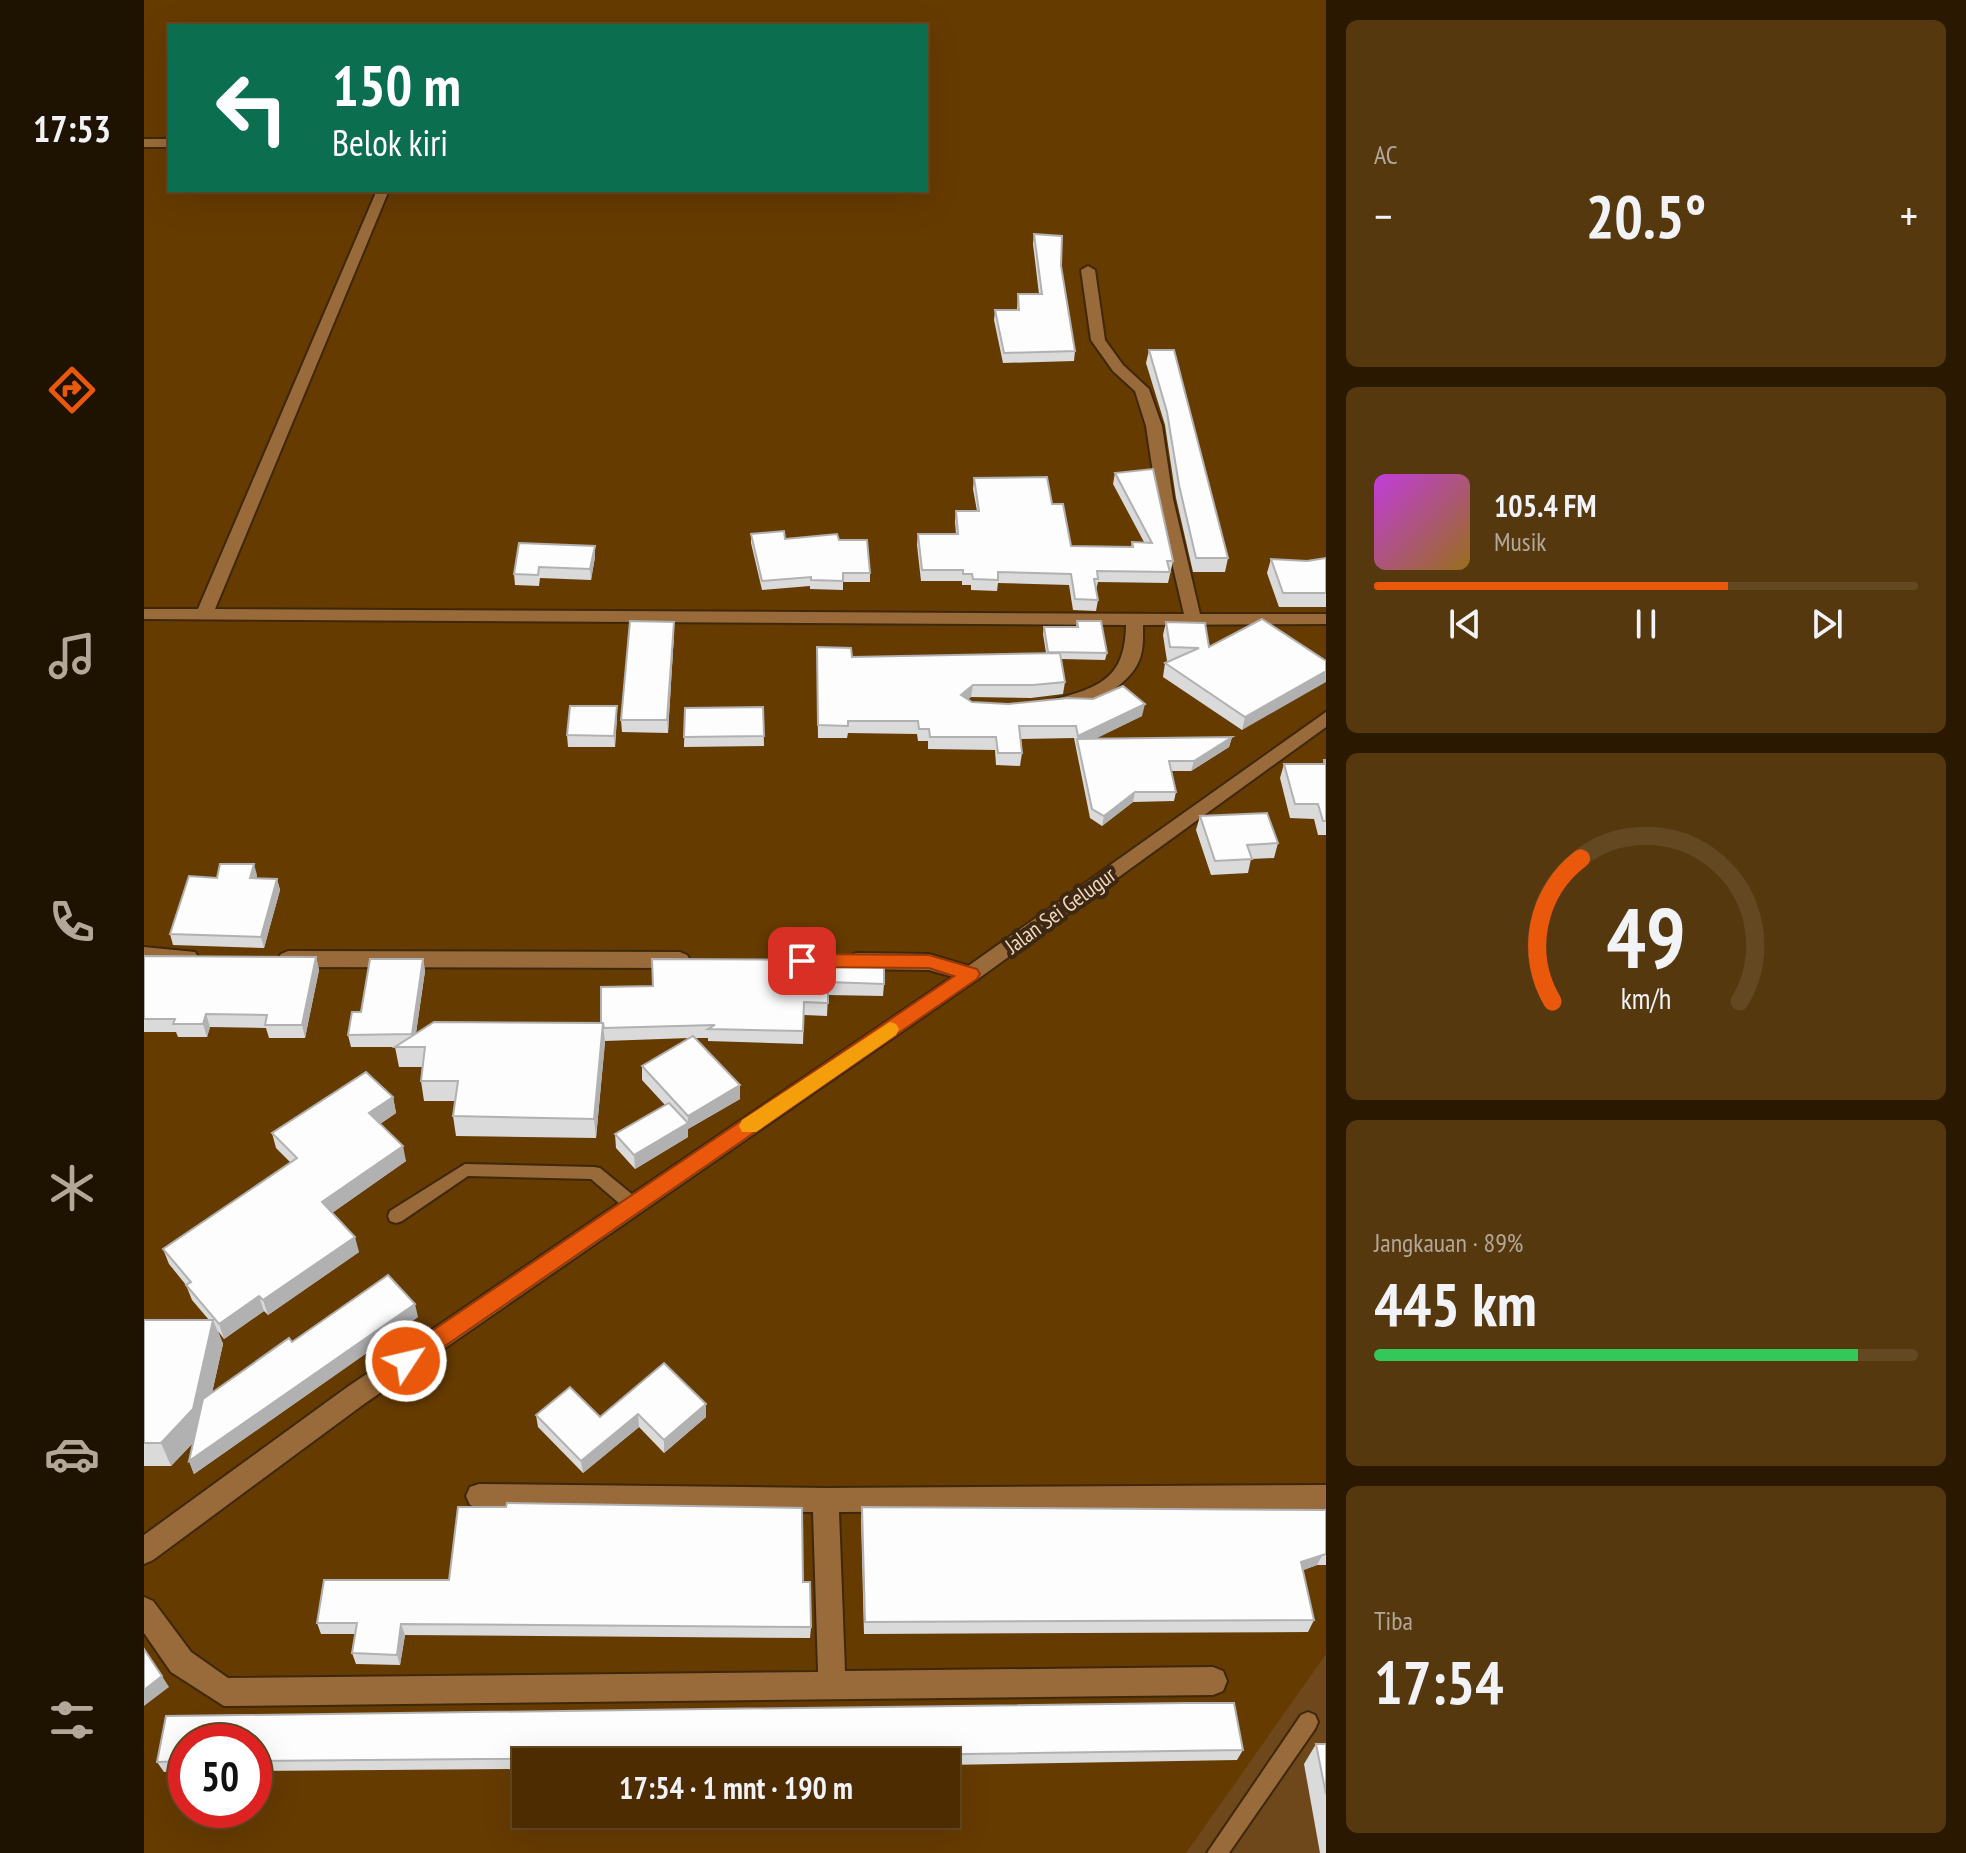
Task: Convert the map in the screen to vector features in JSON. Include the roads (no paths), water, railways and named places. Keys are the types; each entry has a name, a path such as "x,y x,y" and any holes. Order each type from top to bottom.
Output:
{"street":[{"path":"144,143 168,143"},
{"path":"204,615 382,192"},
{"path":"1088,270 1098,340 1118,368 1142,389 1154,426 1165,499 1193,619"},
{"path":"144,614 1326,619"},
{"path":"1034,707 1076,702 1106,686 1128,668 1134,650 1135,620"},
{"name":"Jalan Sei Gelugur","path":"144,1551 355,1396 971,974 1326,718"},
{"path":"144,955 202,957"},
{"path":"260,959 707,960"},
{"path":"834,961 929,962 971,974"},
{"path":"479,1496 826,1500 1326,1497"},
{"path":"826,1500 832,1684"},
{"path":"144,1610 181,1662 224,1692 1213,1681"}],"lane":[{"path":"396,1216 465,1170 594,1173 633,1205"},
{"path":"1217,1853 1308,1722"}]}
